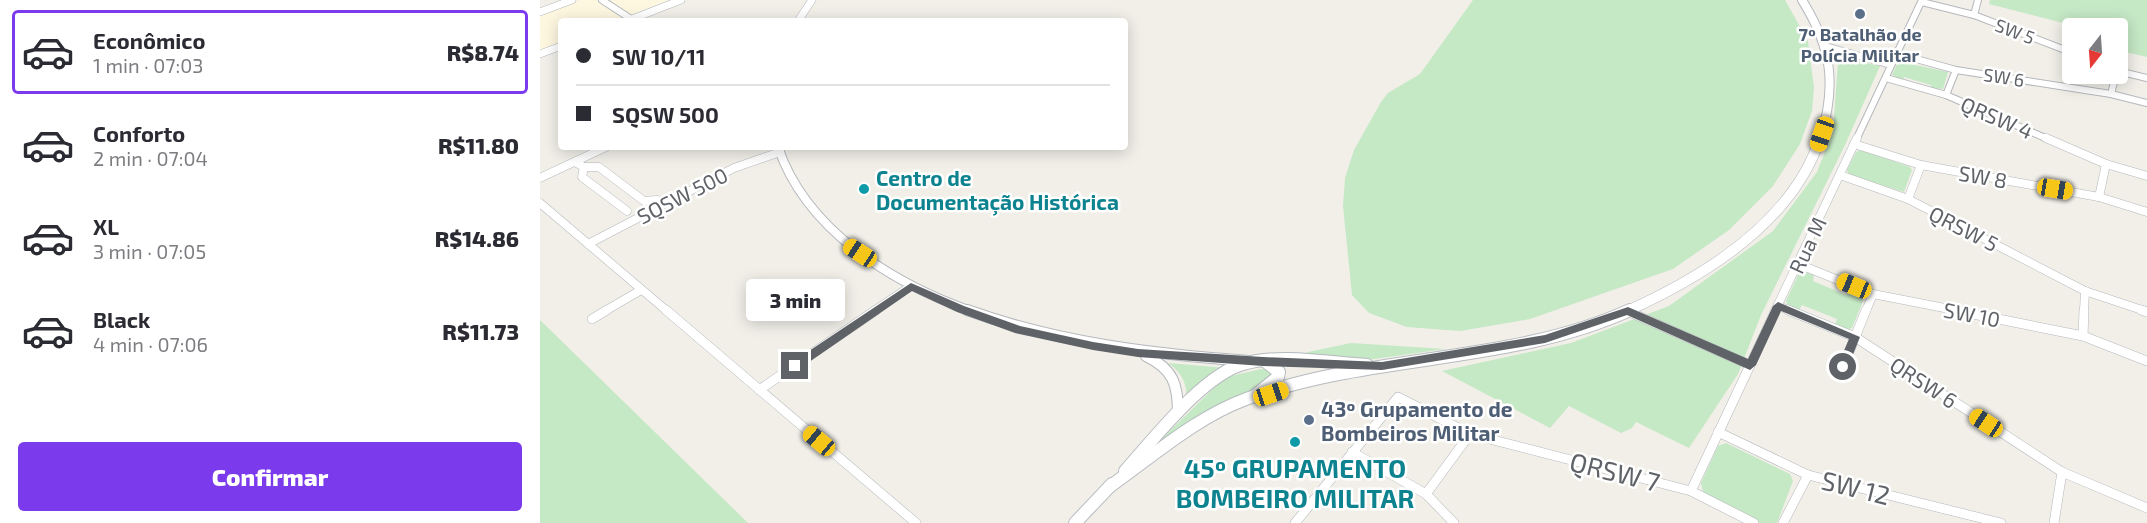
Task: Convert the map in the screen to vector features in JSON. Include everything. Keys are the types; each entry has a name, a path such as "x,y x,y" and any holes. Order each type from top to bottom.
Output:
{"main road":[{"path":"1240,402 1382,366 1545,339 1628,311 1678,285 1734,249 1786,200 1816,150 1827,118 1832,87 1832,69 1825,46 1802,0"},
{"path":"1075,523 1203,390 1231,369 1242,364 1263,362 1382,366"},
{"path":"1110,487 1207,420 1276,381 1279,372 1273,365 1263,362"}],"street":[{"path":"540,12 572,0"},
{"path":"602,0 626,18"},
{"path":"634,18 681,0"},
{"path":"800,18 812,0"},
{"path":"1974,15 1978,0"},
{"name":"SW 5","path":"1922,1 1974,15 2062,49"},
{"name":"Rua M","path":"1691,491 1922,1"},
{"path":"1825,46 1891,65"},
{"path":"540,54 558,47"},
{"name":"SW 6","path":"1898,54 1956,70 2111,94 2147,104"},
{"path":"1946,95 1956,70"},
{"path":"2128,74 2147,78"},
{"name":"QRSW 4","path":"1886,78 1946,95 2106,164 2147,177"},
{"path":"2111,94 2114,84"},
{"name":"SW 8","path":"1854,144 1921,165 2099,197 2147,212"},
{"path":"540,178 600,150"},
{"path":"779,150 804,200 843,242 911,286 961,309 1019,330 1138,353 1263,362"},
{"name":"SQSW 500","path":"588,244 734,168 779,150"},
{"path":"575,162 584,167 599,167 644,201 657,200"},
{"path":"2099,197 2106,164"},
{"path":"1908,199 1921,165"},
{"path":"584,167 582,177 627,211"},
{"name":"QRSW 5","path":"1840,175 1908,199 2085,291 2147,312"},
{"path":"540,202 916,523"},
{"name":"SW 10","path":"1798,264 1873,294 2083,336 2147,361"},
{"path":"759,390 911,286"},
{"path":"592,319 641,290"},
{"path":"2083,336 2085,291"},
{"path":"1843,367 1873,294"},
{"name":"QRSW 6","path":"1778,306 1855,337 2062,472 2147,508"},
{"path":"1628,311 1750,365"},
{"path":"1138,353 1163,364 1176,377 1179,391 1178,415"},
{"name":"QRSW 7","path":"1353,452 1397,397 1405,399 1470,434 1691,491 1754,523"},
{"name":"SW 12","path":"1718,432 1808,475 2001,523"},
{"path":"1426,494 1470,434"},
{"path":"1294,523 1353,452 1426,494 1454,523"},
{"path":"2054,523 2062,472"},
{"path":"1783,523 1808,475"}],"shaded area":[{"path":"580,0 669,0 623,18 558,18 558,43 540,50 540,14"}],"green space":[{"path":"1473,0 1785,0 1808,41 1814,88 1812,111 1800,144 1773,186 1729,230 1673,269 1530,319 1460,331 1407,327 1369,313 1352,295 1343,206 1345,178 1354,150 1388,93 1420,74"},
{"path":"1990,0 2147,0 2147,57 2128,53 2128,18 2062,18 2062,23 1989,4"},
{"path":"1845,58 1880,66 1845,145 1761,315 1738,374 1689,448 1636,422 1632,428 1621,433 1569,406 1550,428 1442,371 1571,343 1669,306 1773,231 1817,172 1833,132 1838,62"},
{"path":"1903,58 1910,60 1911,64 1948,72 1943,89 1931,88 1931,85 1904,77 1903,80 1892,75 1899,60"},
{"path":"1861,150 1910,167 1912,170 1904,192 1849,175 1847,170 1856,152"},
{"path":"1804,272 1814,275 1813,281 1846,295 1851,290 1859,294 1863,301 1852,328 1845,330 1835,325 1837,319 1802,305 1799,310 1788,306 1786,301 1798,275"},
{"path":"540,320 748,523 540,523"},
{"path":"1351,343 1445,349 1360,361 1303,356 1308,352"},
{"path":"1168,363 1226,368 1186,401 1183,379"},
{"path":"1261,369 1268,370 1272,374 1258,388 1201,414 1136,464 1220,382 1231,376"},
{"path":"1726,443 1790,474 1793,481 1777,523 1759,523 1710,498 1703,491 1701,483 1718,446"}],"place":[{"name":"7º Batalhão de Polícia Militar","path":"1860,14"},
{"name":"Centro de Documentação Histórica","path":"864,189"},
{"name":"43º Grupamento de Bombeiros Militar","path":"1309,420"},
{"name":"45º GRUPAMENTO BOMBEIRO MILITAR","path":"1295,442"}],"route":[{"path":"795,366 911,286 961,309 1019,330 1093,346 1138,353 1263,362 1382,366 1486,351 1545,339 1628,311 1750,365 1778,306 1855,337 1843,367"}]}
